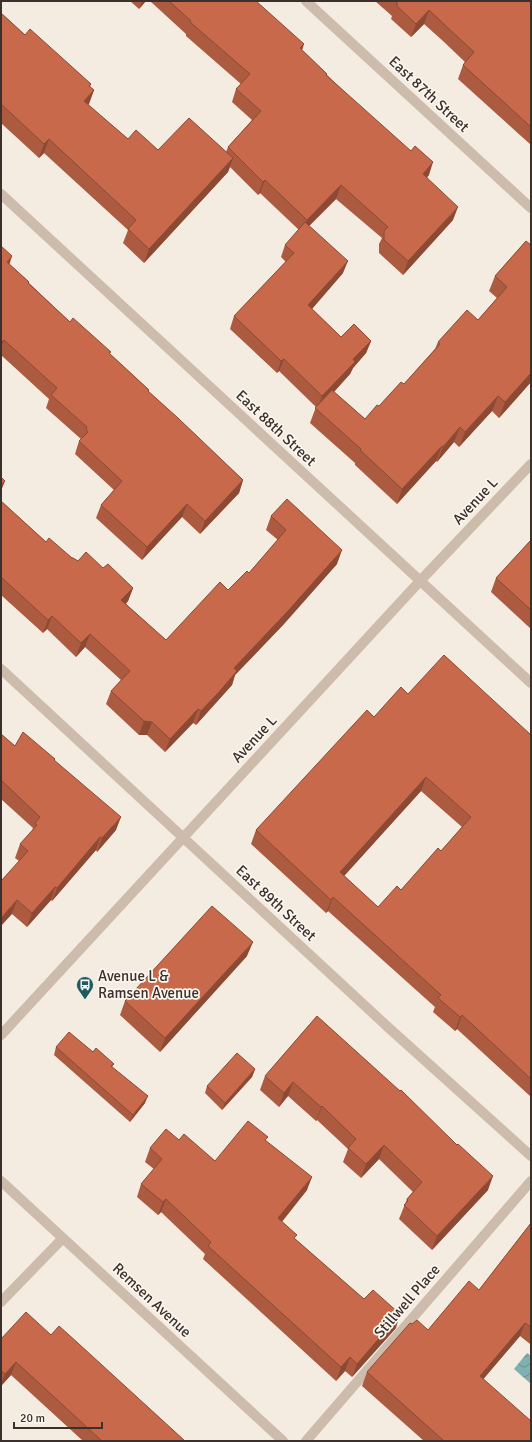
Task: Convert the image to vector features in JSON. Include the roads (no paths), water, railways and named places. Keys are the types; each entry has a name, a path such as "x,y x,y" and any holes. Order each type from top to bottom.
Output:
{"street":[{"name":"East 87th Street","path":"306,1 531,208"},
{"name":"East 88th Street","path":"1,194 531,683"},
{"name":"Avenue L","path":"1,1035 420,581 531,464"},
{"name":"East 89th Street","path":"1,669 183,838 531,1156"},
{"name":"Remsen Avenue","path":"1,1181 283,1441"},
{"name":"Stillwell Place","path":"306,1441 531,1181"},
{"path":"1,1302 63,1238"}],"water":[{"path":"527,1353 531,1356 531,1384 514,1369"}],"place":[{"name":"Avenue L & Ramsen Avenue","path":"85,1000"}]}
